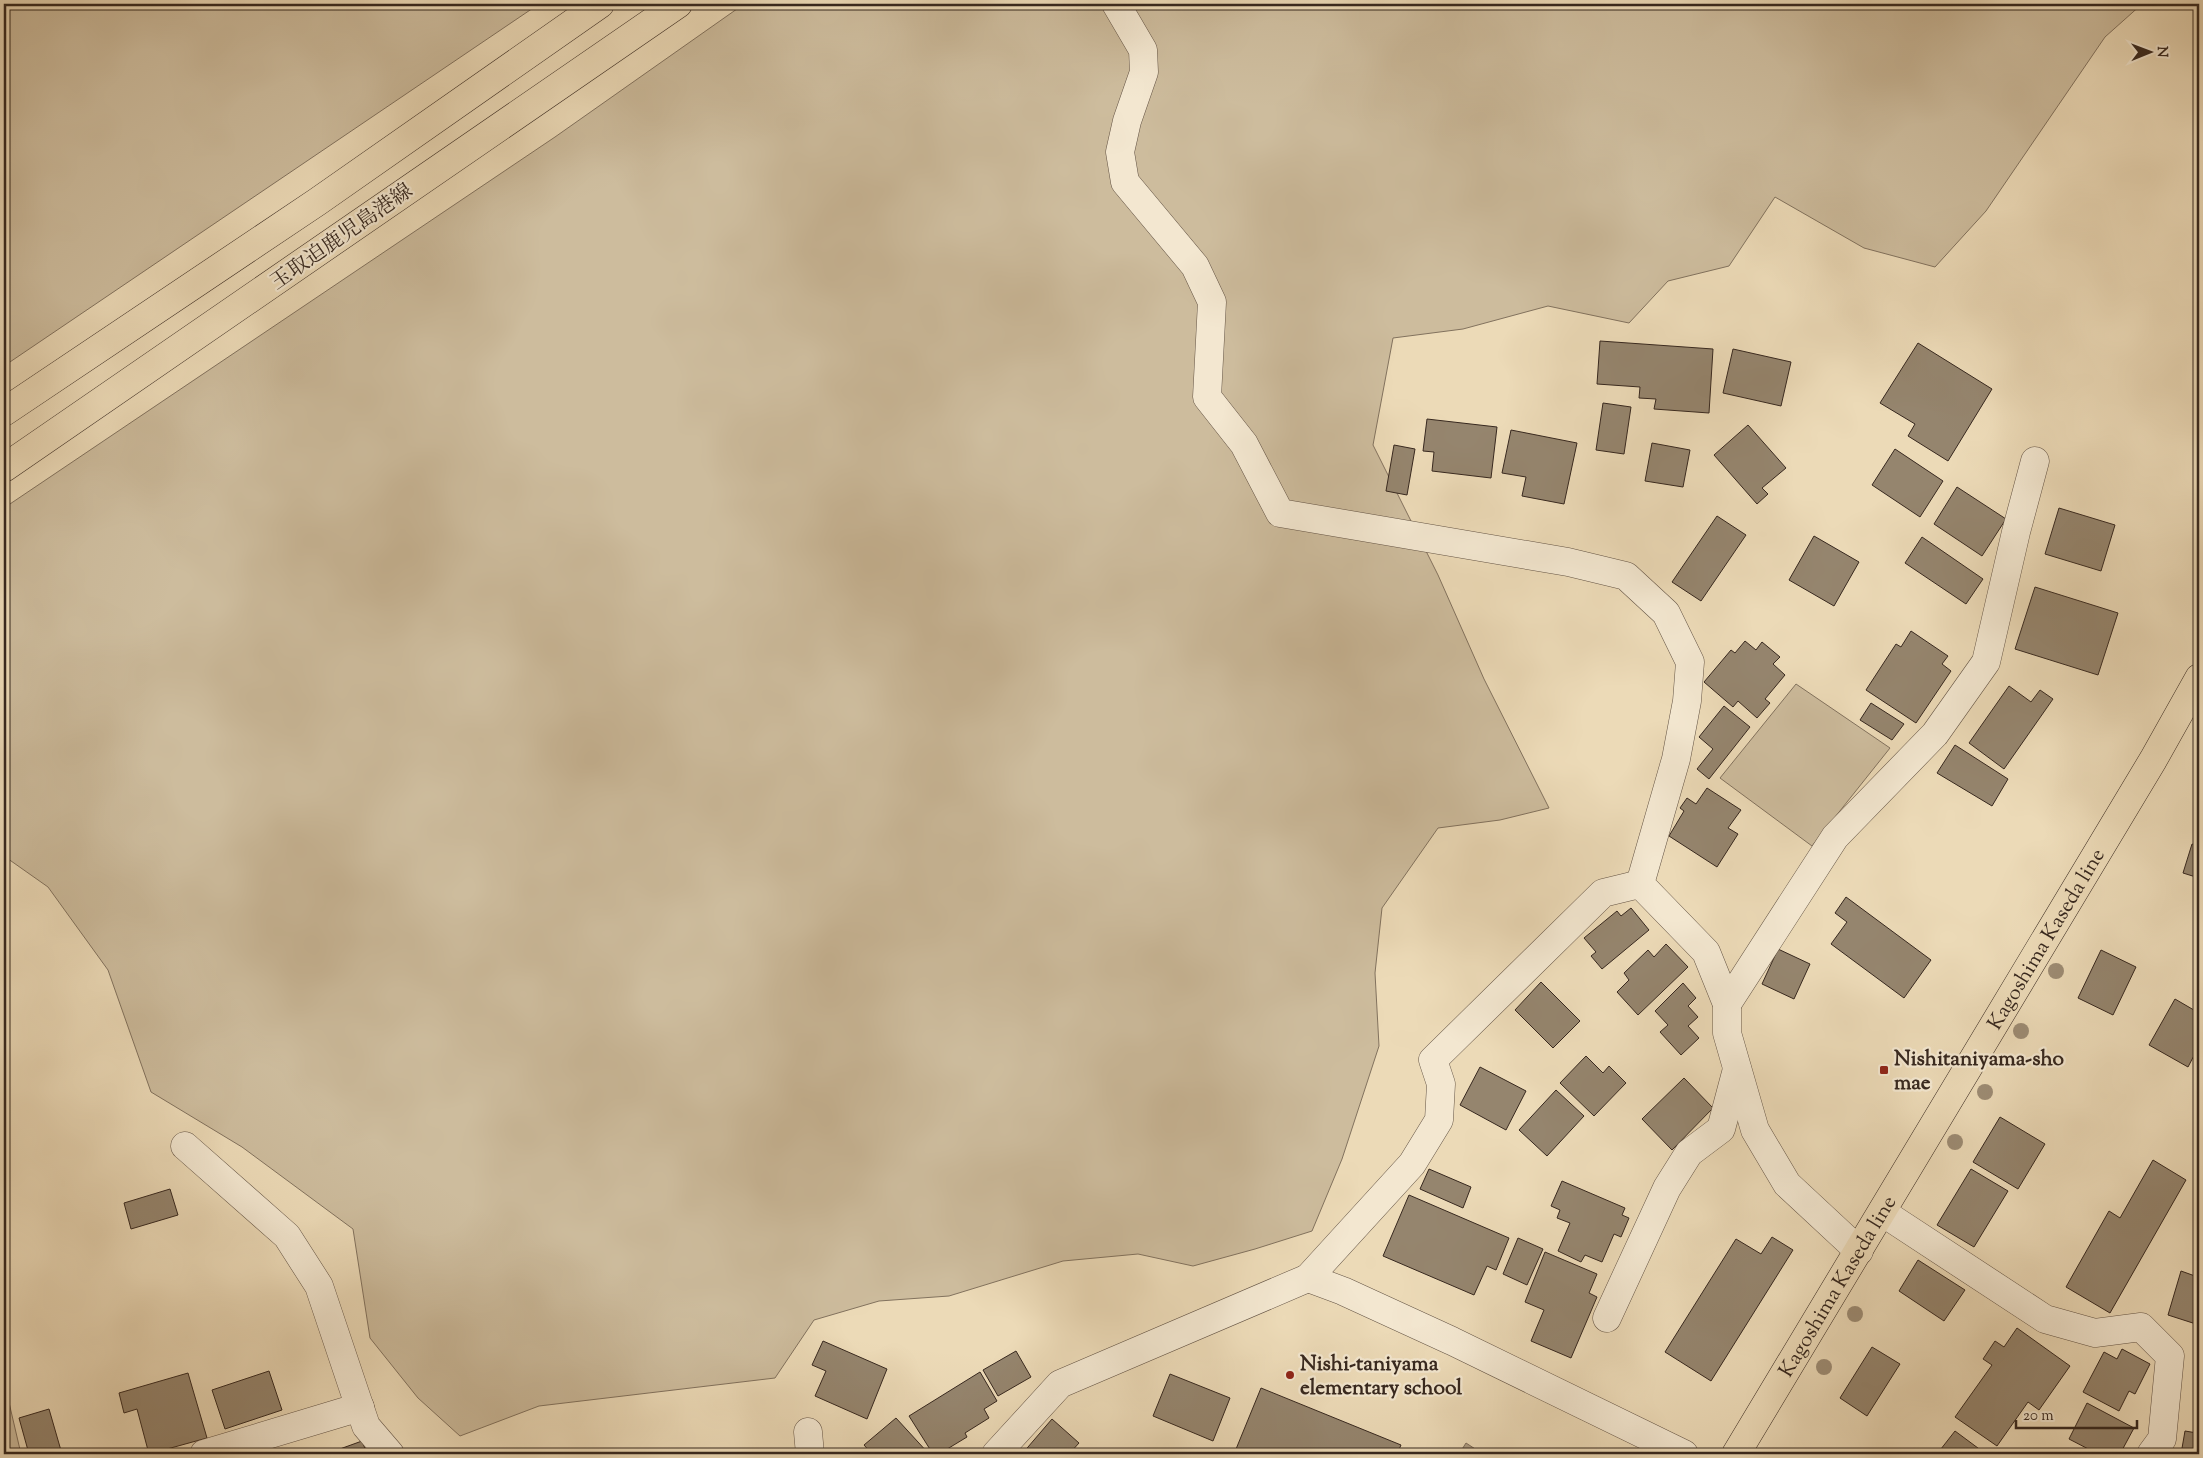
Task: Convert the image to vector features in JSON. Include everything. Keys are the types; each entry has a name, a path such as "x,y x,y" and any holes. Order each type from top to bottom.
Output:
{"main road":[{"name":"玉取迫鹿児島港線","path":"4,412 317,202 600,4"},
{"name":"玉取迫鹿児島港線","path":"4,468 678,4"},
{"name":"Kagoshima Kaseda line","path":"1736,1454 2153,760 2199,678"}],"street":[{"path":"1116,4 1143,50 1144,72 1120,152 1125,182 1195,266 1212,302 1206,397 1244,444 1280,513 1568,562 1626,576 1666,613 1690,662 1687,701 1676,759 1640,884"},
{"path":"1727,1004 1835,837 1936,734 1986,662 2016,532 2035,461"},
{"path":"1640,884 1706,952 1727,1004 1727,1033 1755,1130 1787,1184 1859,1251"},
{"path":"996,1454 1060,1384 1308,1278 1412,1164 1438,1120 1441,1084 1433,1060 1603,893 1640,884"},
{"path":"1607,1318 1667,1188 1689,1153 1721,1128 1737,1069"},
{"path":"185,1146 287,1236 319,1286 366,1426 390,1454"},
{"path":"1882,1212 2045,1319 2095,1333 2141,1327 2170,1356 2162,1439 2151,1454"},
{"path":"1308,1278 1343,1291 1452,1341 1684,1454"},
{"path":"204,1454 360,1407"}],"shaded area":[{"path":"4,4 539,4 4,366"},
{"path":"744,4 2142,4 2105,37 1986,211 1935,267 1864,248 1775,197 1729,266 1668,281 1629,323 1548,306 1463,329 1393,338 1373,445 1438,575 1484,679 1549,808 1500,820 1438,828 1382,908 1375,973 1379,1046 1342,1159 1312,1231 1193,1266 1138,1254 1063,1261 949,1296 879,1301 814,1320 775,1378 539,1406 460,1436 418,1398 370,1338 353,1229 242,1147 151,1092 108,970 48,887 4,856 4,508 555,137"},
{"path":"1796,684 1890,748 1812,846 1720,778"},
{"path":"4,1381 21,1454 4,1454"},
{"path":"1466,1443 1483,1454 1459,1454"}],"building":[{"path":"1600,341 1713,349 1709,413 1654,409 1656,399 1639,398 1640,387 1597,384"},
{"path":"1918,343 1992,389 1948,461 1908,436 1915,424 1880,403"},
{"path":"1733,349 1791,362 1781,406 1723,393"},
{"path":"1603,403 1631,407 1624,454 1596,450"},
{"path":"1427,419 1497,427 1491,478 1432,471 1434,452 1423,451"},
{"path":"1748,425 1786,468 1762,488 1768,494 1757,504 1714,455"},
{"path":"1511,430 1577,443 1564,504 1522,496 1526,477 1502,473"},
{"path":"1652,443 1690,450 1683,487 1645,481"},
{"path":"1394,445 1415,449 1407,495 1386,491"},
{"path":"1895,449 1943,481 1920,517 1872,485"},
{"path":"1957,487 2006,519 1982,556 1934,524"},
{"path":"2059,508 2115,525 2101,571 2045,554"},
{"path":"1717,516 1746,535 1701,601 1672,582"},
{"path":"1814,536 1859,562 1834,606 1789,580"},
{"path":"1922,537 1983,579 1966,604 1905,563"},
{"path":"2035,587 2118,613 2098,675 2015,649"},
{"path":"1911,631 1948,656 1942,664 1951,671 1916,723 1866,690 1896,644 1901,647"},
{"path":"1745,641 1756,650 1762,642 1780,657 1773,664 1785,675 1765,699 1770,703 1757,718 1738,701 1733,707 1704,682 1731,650 1735,653"},
{"path":"2009,686 2031,702 2040,690 2053,699 2004,769 1969,743"},
{"path":"1871,703 1904,724 1892,740 1860,720"},
{"path":"1724,706 1750,727 1709,779 1697,769 1713,749 1699,737"},
{"path":"1955,745 2008,779 1992,806 1937,773"},
{"path":"1707,788 1741,810 1728,828 1738,834 1717,867 1669,836 1684,811 1680,808 1687,798 1696,804"},
{"path":"2192,844 2199,846 2199,878 2183,873"},
{"path":"1846,897 1931,960 1904,998 1831,944 1847,922 1835,913"},
{"path":"1631,908 1649,930 1602,969 1591,956 1596,952 1584,938 1617,911 1621,916"},
{"path":"1666,944 1688,967 1638,1015 1617,992 1629,980 1624,973 1648,950 1654,957"},
{"path":"1778,949 1810,964 1794,999 1762,984"},
{"path":"2101,950 2136,967 2113,1015 2078,998"},
{"path":"1541,982 1580,1021 1553,1048 1515,1010"},
{"path":"1683,983 1696,998 1688,1006 1698,1017 1688,1026 1699,1038 1681,1055 1660,1032 1668,1025 1655,1011"},
{"path":"2175,999 2199,1013 2199,1046 2188,1067 2149,1045"},
{"path":"1586,1056 1603,1073 1609,1066 1626,1083 1594,1116 1560,1083"},
{"path":"1480,1067 1526,1091 1506,1130 1460,1105"},
{"path":"1684,1078 1713,1108 1672,1150 1642,1119"},
{"path":"1556,1090 1584,1116 1547,1156 1519,1130"},
{"path":"2000,1117 2045,1144 2018,1189 1973,1162"},
{"path":"2153,1160 2186,1180 2110,1313 2066,1287 2109,1211 2120,1218"},
{"path":"1429,1169 1471,1187 1463,1208 1420,1189"},
{"path":"1971,1169 2008,1191 1974,1247 1937,1225"},
{"path":"1562,1181 1625,1208 1622,1215 1629,1218 1621,1237 1614,1234 1602,1262 1585,1255 1581,1262 1558,1251 1570,1223 1557,1218 1560,1210 1551,1206"},
{"path":"170,1189 178,1215 131,1229 124,1203"},
{"path":"1409,1195 1509,1238 1496,1270 1487,1266 1474,1295 1383,1256"},
{"path":"1772,1237 1793,1250 1711,1381 1665,1352 1736,1239 1761,1254"},
{"path":"1518,1238 1543,1249 1527,1285 1503,1274"},
{"path":"1545,1252 1597,1274 1589,1293 1597,1297 1571,1358 1531,1341 1544,1310 1525,1302"},
{"path":"1918,1260 1965,1290 1944,1321 1899,1291"},
{"path":"2199,1263 2199,1325 2168,1315 2181,1271 2195,1276"},
{"path":"2017,1328 2070,1366 2039,1410 2028,1402 1997,1446 1955,1417 1992,1365 1983,1359 1995,1341 2004,1347"},
{"path":"823,1341 887,1369 867,1419 815,1396 826,1371 812,1365"},
{"path":"1872,1347 1900,1364 1867,1416 1840,1398"},
{"path":"2122,1349 2150,1364 2135,1394 2129,1391 2119,1411 2083,1392 2104,1352 2117,1359"},
{"path":"1016,1351 1031,1377 998,1396 983,1370"},
{"path":"269,1371 282,1410 225,1429 212,1390"},
{"path":"980,1372 997,1401 984,1409 989,1418 965,1433 967,1437 939,1454 933,1454 909,1416"},
{"path":"188,1373 207,1438 149,1454 137,1409 124,1413 119,1393"},
{"path":"1170,1374 1230,1398 1213,1441 1153,1416"},
{"path":"1261,1388 1401,1445 1397,1454 1234,1454"},
{"path":"2087,1403 2134,1428 2120,1454 2098,1454 2069,1439"},
{"path":"49,1409 62,1454 29,1454 19,1418"},
{"path":"896,1418 929,1454 872,1454 864,1445"},
{"path":"1052,1419 1079,1443 1069,1454 1022,1454"},
{"path":"2199,1422 2199,1454 2181,1454 2185,1431 2197,1433"},
{"path":"1955,1431 1986,1454 1937,1454"},
{"path":"362,1441 366,1451 372,1449 374,1454 326,1454"}],"place":[{"name":"Nishitaniyama-sho mae","path":"1884,1070"},
{"name":"Nishi-taniyama elementary school","path":"1290,1375"}]}
